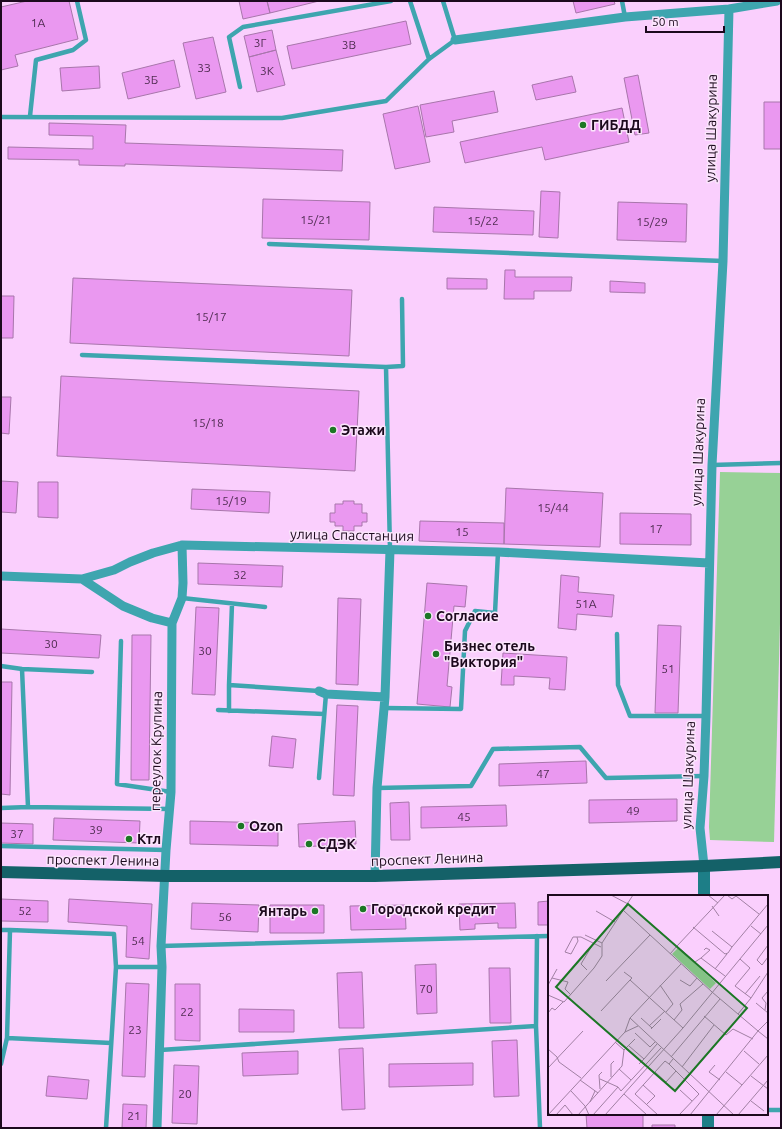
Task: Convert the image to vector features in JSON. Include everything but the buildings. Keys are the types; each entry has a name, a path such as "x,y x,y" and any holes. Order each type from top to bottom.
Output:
{"main road":[{"name":"проспект Ленина","path":"1,872 166,876 375,876 704,866 781,862"},
{"name":"улица Шакурина","path":"704,866 704,895"},
{"path":"708,1115 708,1128"}],"street":[{"path":"455,40 625,17 729,8 777,1"},
{"name":"улица Шакурина","path":"704,866 700,828 704,776 706,716 712,465 723,261 729,8"},
{"name":"улица Спасстанция","path":"1,576 82,580 182,545 498,552 709,563"},
{"name":"переулок Крупина","path":"158,1128 162,967 161,946 166,876 166,850 171,792 172,623 182,598 182,545"},
{"path":"375,876 377,788 385,697 390,550"},
{"path":"82,580 123,606 152,618 172,623"},
{"path":"322,692 385,697"}],"lane":[{"path":"30,116 36,60 73,50 86,40 77,1"},
{"path":"240,87 230,37 243,27 391,1"},
{"path":"410,1 430,59"},
{"path":"1,117 282,118 386,101 430,59 455,40 443,1"},
{"path":"622,1 625,17"},
{"path":"269,244 723,261"},
{"path":"82,355 386,367 403,366 402,299"},
{"path":"386,367 390,550"},
{"path":"712,465 781,463"},
{"path":"384,708 461,709 465,631 475,611 495,612 498,552"},
{"path":"182,598 265,607"},
{"path":"230,711 229,685 232,604"},
{"path":"617,634 618,685 630,716 706,716"},
{"path":"121,641 117,784 171,792"},
{"path":"1,666 22,669 92,672"},
{"path":"22,669 28,807"},
{"path":"229,685 322,692 324,714 319,778"},
{"path":"218,710 324,714"},
{"path":"377,788 471,786 493,749 580,747 606,778 704,776"},
{"path":"1,808 170,809"},
{"path":"1,846 166,850"},
{"path":"1,930 114,934 116,967 106,1128"},
{"path":"1,1064 7,1038 10,930"},
{"path":"537,936 536,1026 540,1128"},
{"path":"161,946 548,936"},
{"path":"116,967 162,967"},
{"path":"160,1050 536,1026"},
{"path":"7,1038 111,1043"},
{"path":"768,1110 781,1110"}],"green space":[{"path":"720,472 781,473 781,587 774,842 710,840 709,827"}],"place":[{"name":"ГИБДД","path":"583,125"},
{"name":"Этажи","path":"333,430"},
{"name":"Согласие","path":"428,616"},
{"name":"Бизнес отель \"Виктория\"","path":"436,654"},
{"name":"Ozon","path":"241,826"},
{"name":"Ктл","path":"129,839"},
{"name":"СДЭК","path":"309,844"},
{"name":"Городской кредит","path":"363,909"},
{"name":"Янтарь","path":"315,911"}]}
